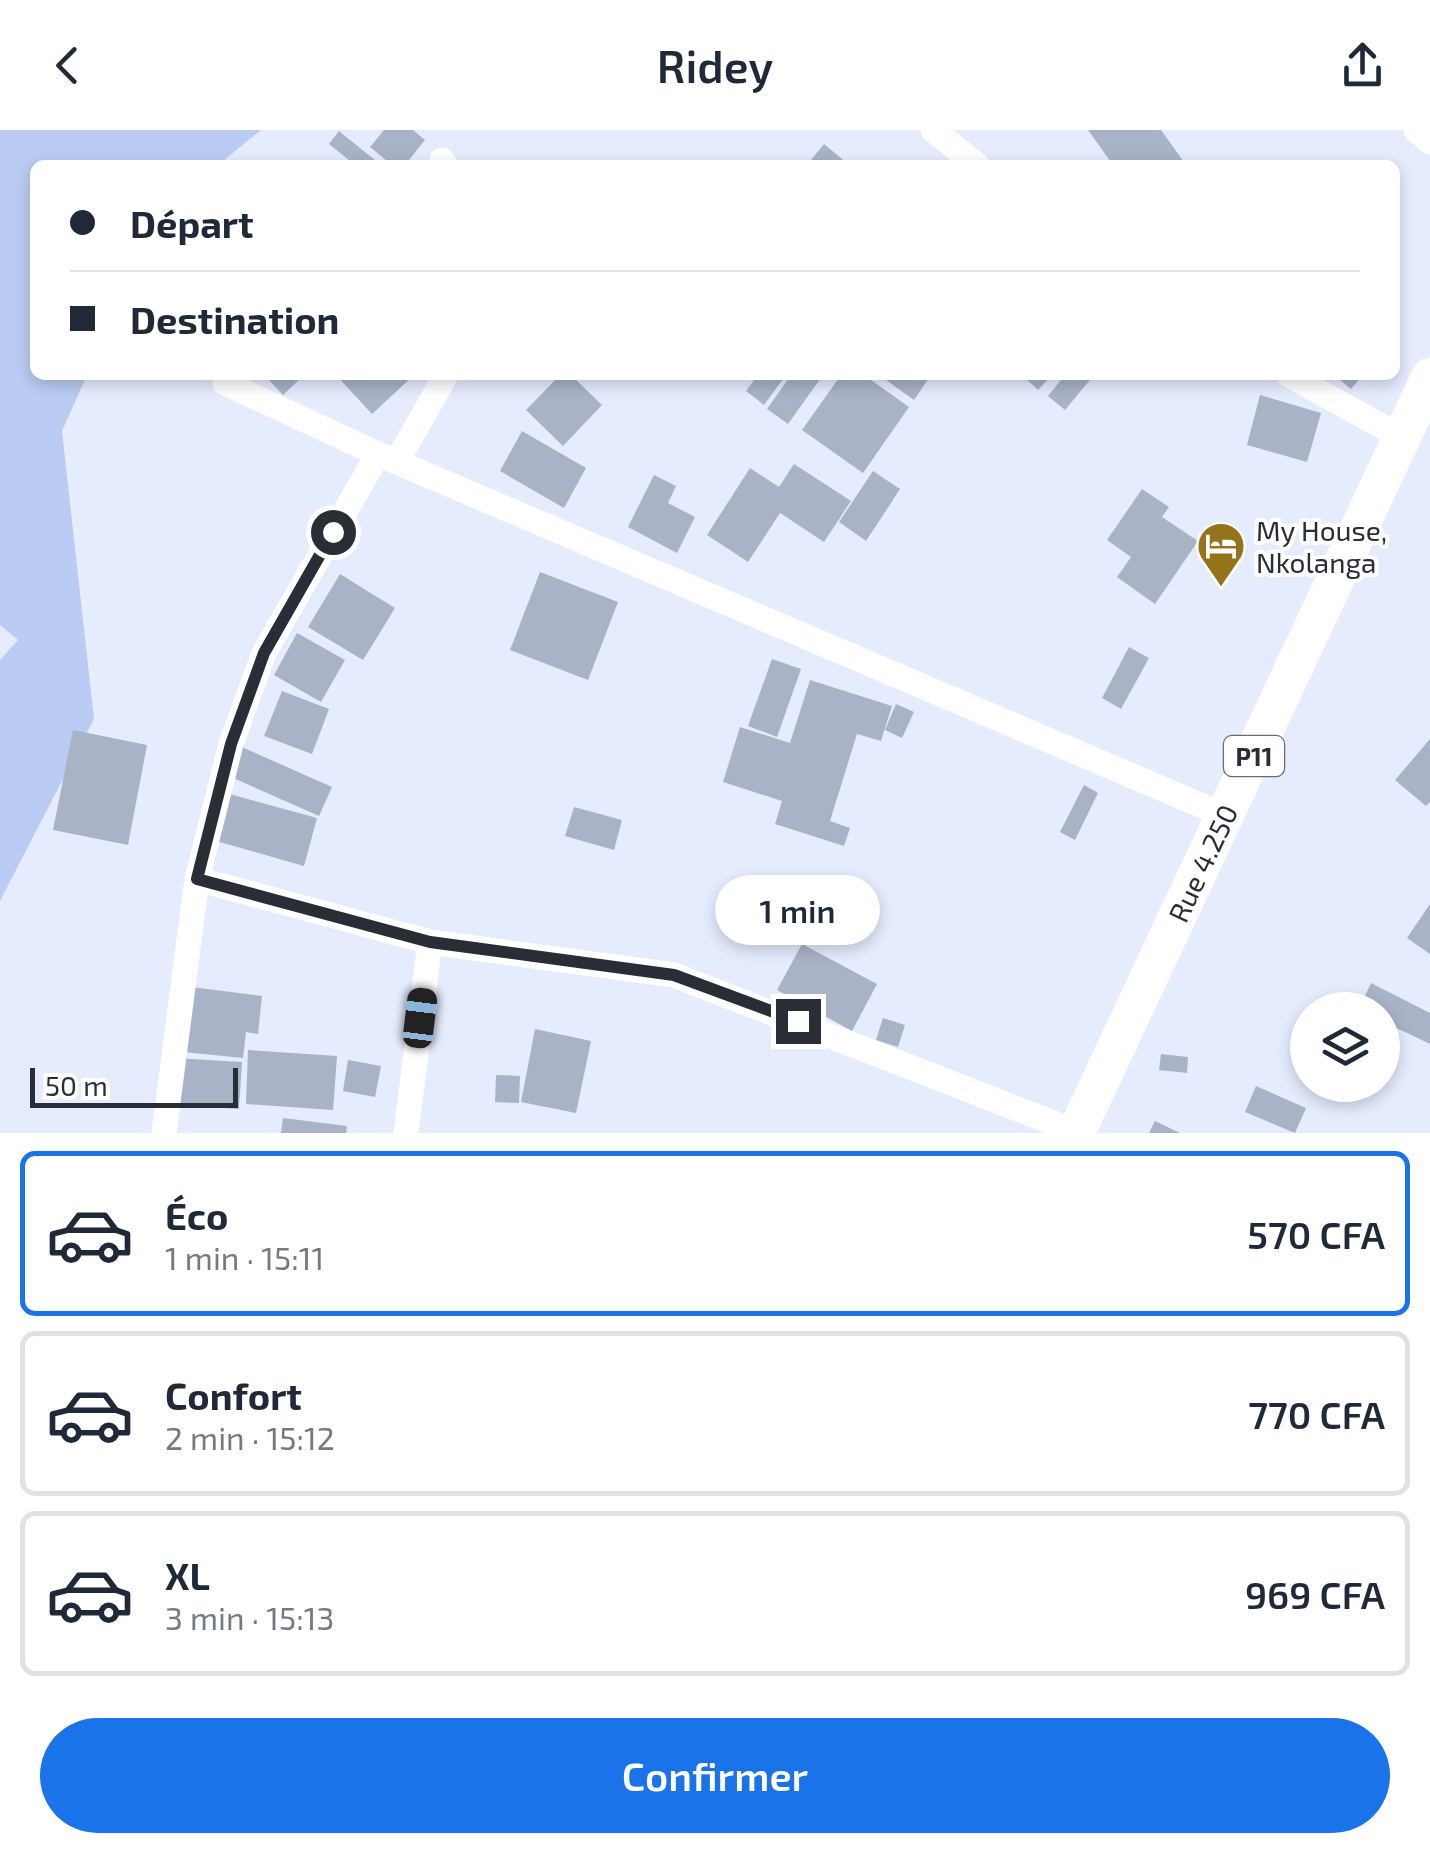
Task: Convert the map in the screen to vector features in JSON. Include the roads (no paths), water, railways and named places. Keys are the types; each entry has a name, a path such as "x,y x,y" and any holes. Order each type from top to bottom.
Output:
{"main road":[{"name":"Rue 4.250","path":"1077,1133 1430,378"}],"street":[{"path":"933,130 971,160"},
{"path":"1416,130 1430,142"},
{"path":"164,1133 197,879 231,744 264,653 443,380"},
{"path":"1298,380 1401,437"},
{"path":"224,383 388,458 1226,816"},
{"path":"197,879 430,942 674,975 1077,1133"},
{"path":"406,1133 430,942"}],"place":[{"name":"My House, Nkolanga","path":"1221,588"}]}
